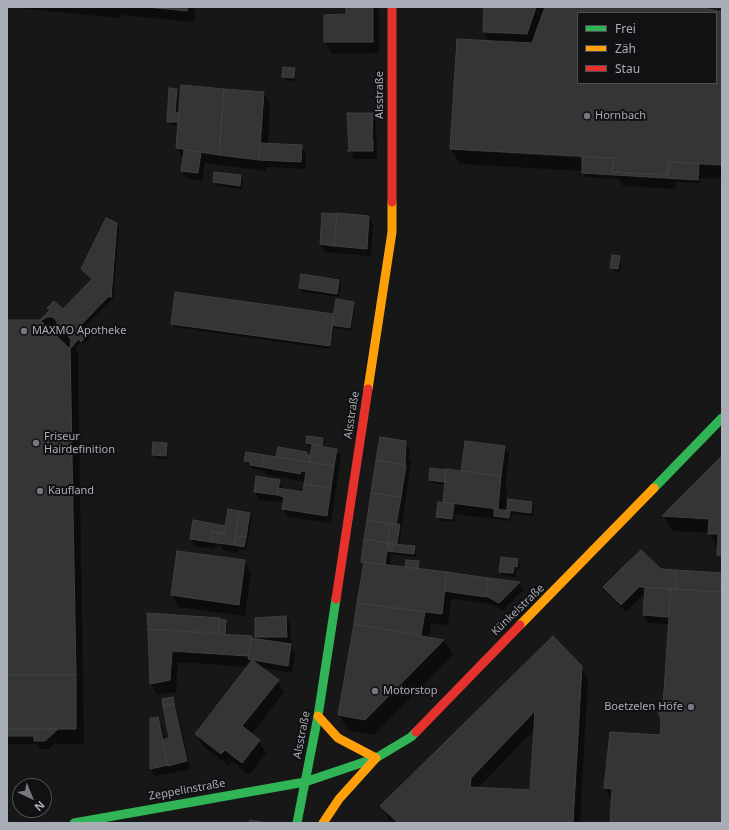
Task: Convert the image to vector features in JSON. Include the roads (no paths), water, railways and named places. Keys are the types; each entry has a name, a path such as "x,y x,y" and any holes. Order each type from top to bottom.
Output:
{"street":[{"name":"Alsstraße","path":"297,823 318,716 392,232 392,7"},
{"name":"Künkelstraße","path":"305,782 376,758 411,737 470,675 570,576 722,418"},
{"path":"318,716 338,738 376,758 339,799 323,823"},
{"name":"Zeppelinstraße","path":"74,823 305,782"}],"place":[{"name":"Hornbach","path":"587,116"},
{"name":"MAXMO Apotheke","path":"24,331"},
{"name":"Friseur Hairdefinition","path":"36,443"},
{"name":"Kaufland","path":"40,491"},
{"name":"Motorstop","path":"375,691"},
{"name":"Boetzelen Höfe","path":"691,707"}]}
